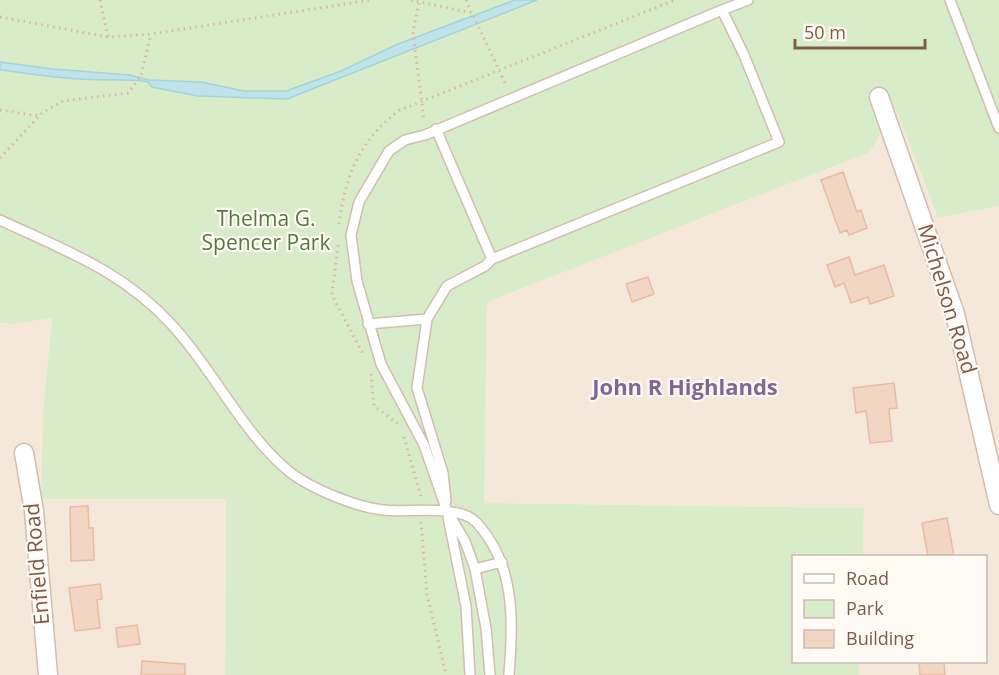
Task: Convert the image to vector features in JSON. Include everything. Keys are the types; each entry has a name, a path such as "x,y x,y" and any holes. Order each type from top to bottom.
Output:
{"street":[{"name":"Michelson Road","path":"879,96 955,314 999,505"},
{"name":"Enfield Road","path":"24,453 34,511 48,675"}],"lane":[{"path":"490,675 486,628 475,569 465,541 447,511 424,445 381,364 368,324 357,281 351,235 359,202 389,151 405,140 425,135 512,96 748,0"},
{"path":"950,0 999,128"},
{"path":"470,675 466,606 447,511 443,473 417,388 427,319 447,286 485,266 492,259 779,142 744,55 722,10"},
{"path":"436,129 492,259"},
{"path":"0,220 85,259 140,292 173,326 254,434 291,473 339,498 381,510 447,511 474,519 498,550 508,581 512,634 509,675"},
{"path":"368,324 427,319"},
{"path":"475,569 502,562"}],"path":[{"path":"100,0 108,37"},
{"path":"0,17 108,37 151,34 371,0"},
{"path":"411,0 471,13"},
{"path":"466,0 512,96"},
{"path":"338,230 344,187 360,152 380,124 400,110 675,0"},
{"path":"419,3 413,31 425,135"},
{"path":"0,158 39,116 63,101 128,93 141,76 151,34"},
{"path":"0,110 39,116"},
{"path":"338,239 332,295 366,360"},
{"path":"370,371 374,406 402,427 421,493 427,594 446,675"}],"shaded area":[{"name":"John R Highlands","path":"896,109 938,218 999,206 999,675 859,675 859,663 987,663 987,555 863,555 864,508 483,503 487,301 870,152"},
{"path":"52,318 43,410 42,499 226,499 225,675 0,675 0,323 13,324"}],"green space":[{"name":"Thelma G. Spencer Park","path":"0,0 999,0 999,206 938,218 896,109 870,152 487,302 484,503 864,508 863,555 792,555 792,663 859,663 859,675 225,675 226,499 41,499 43,410 52,318 13,324 0,323"}],"water":[{"path":"515,0 537,0 287,99 198,96 152,87 148,82 49,77 0,70 0,62 130,75 149,80 201,82 244,91 286,91 341,71 398,44"}],"building":[{"path":"843,172 857,212 861,210 867,228 849,235 847,230 840,233 821,180"},
{"path":"849,257 855,275 884,265 894,296 870,304 868,297 851,303 844,283 835,287 827,265"},
{"path":"648,277 654,294 632,302 626,284"},
{"path":"894,383 897,408 889,409 892,441 870,443 866,411 856,413 853,388"},
{"path":"88,506 89,528 93,528 94,560 71,561 70,507"},
{"path":"947,518 954,555 928,555 922,523"},
{"path":"100,584 102,599 97,600 100,628 75,631 69,588"},
{"path":"137,625 140,644 118,647 116,628"},
{"path":"142,661 185,664 185,675 141,675"},
{"path":"919,663 944,663 945,675 920,675"}],"district":[{"name":"John R Highlands","path":"685,387"}]}
